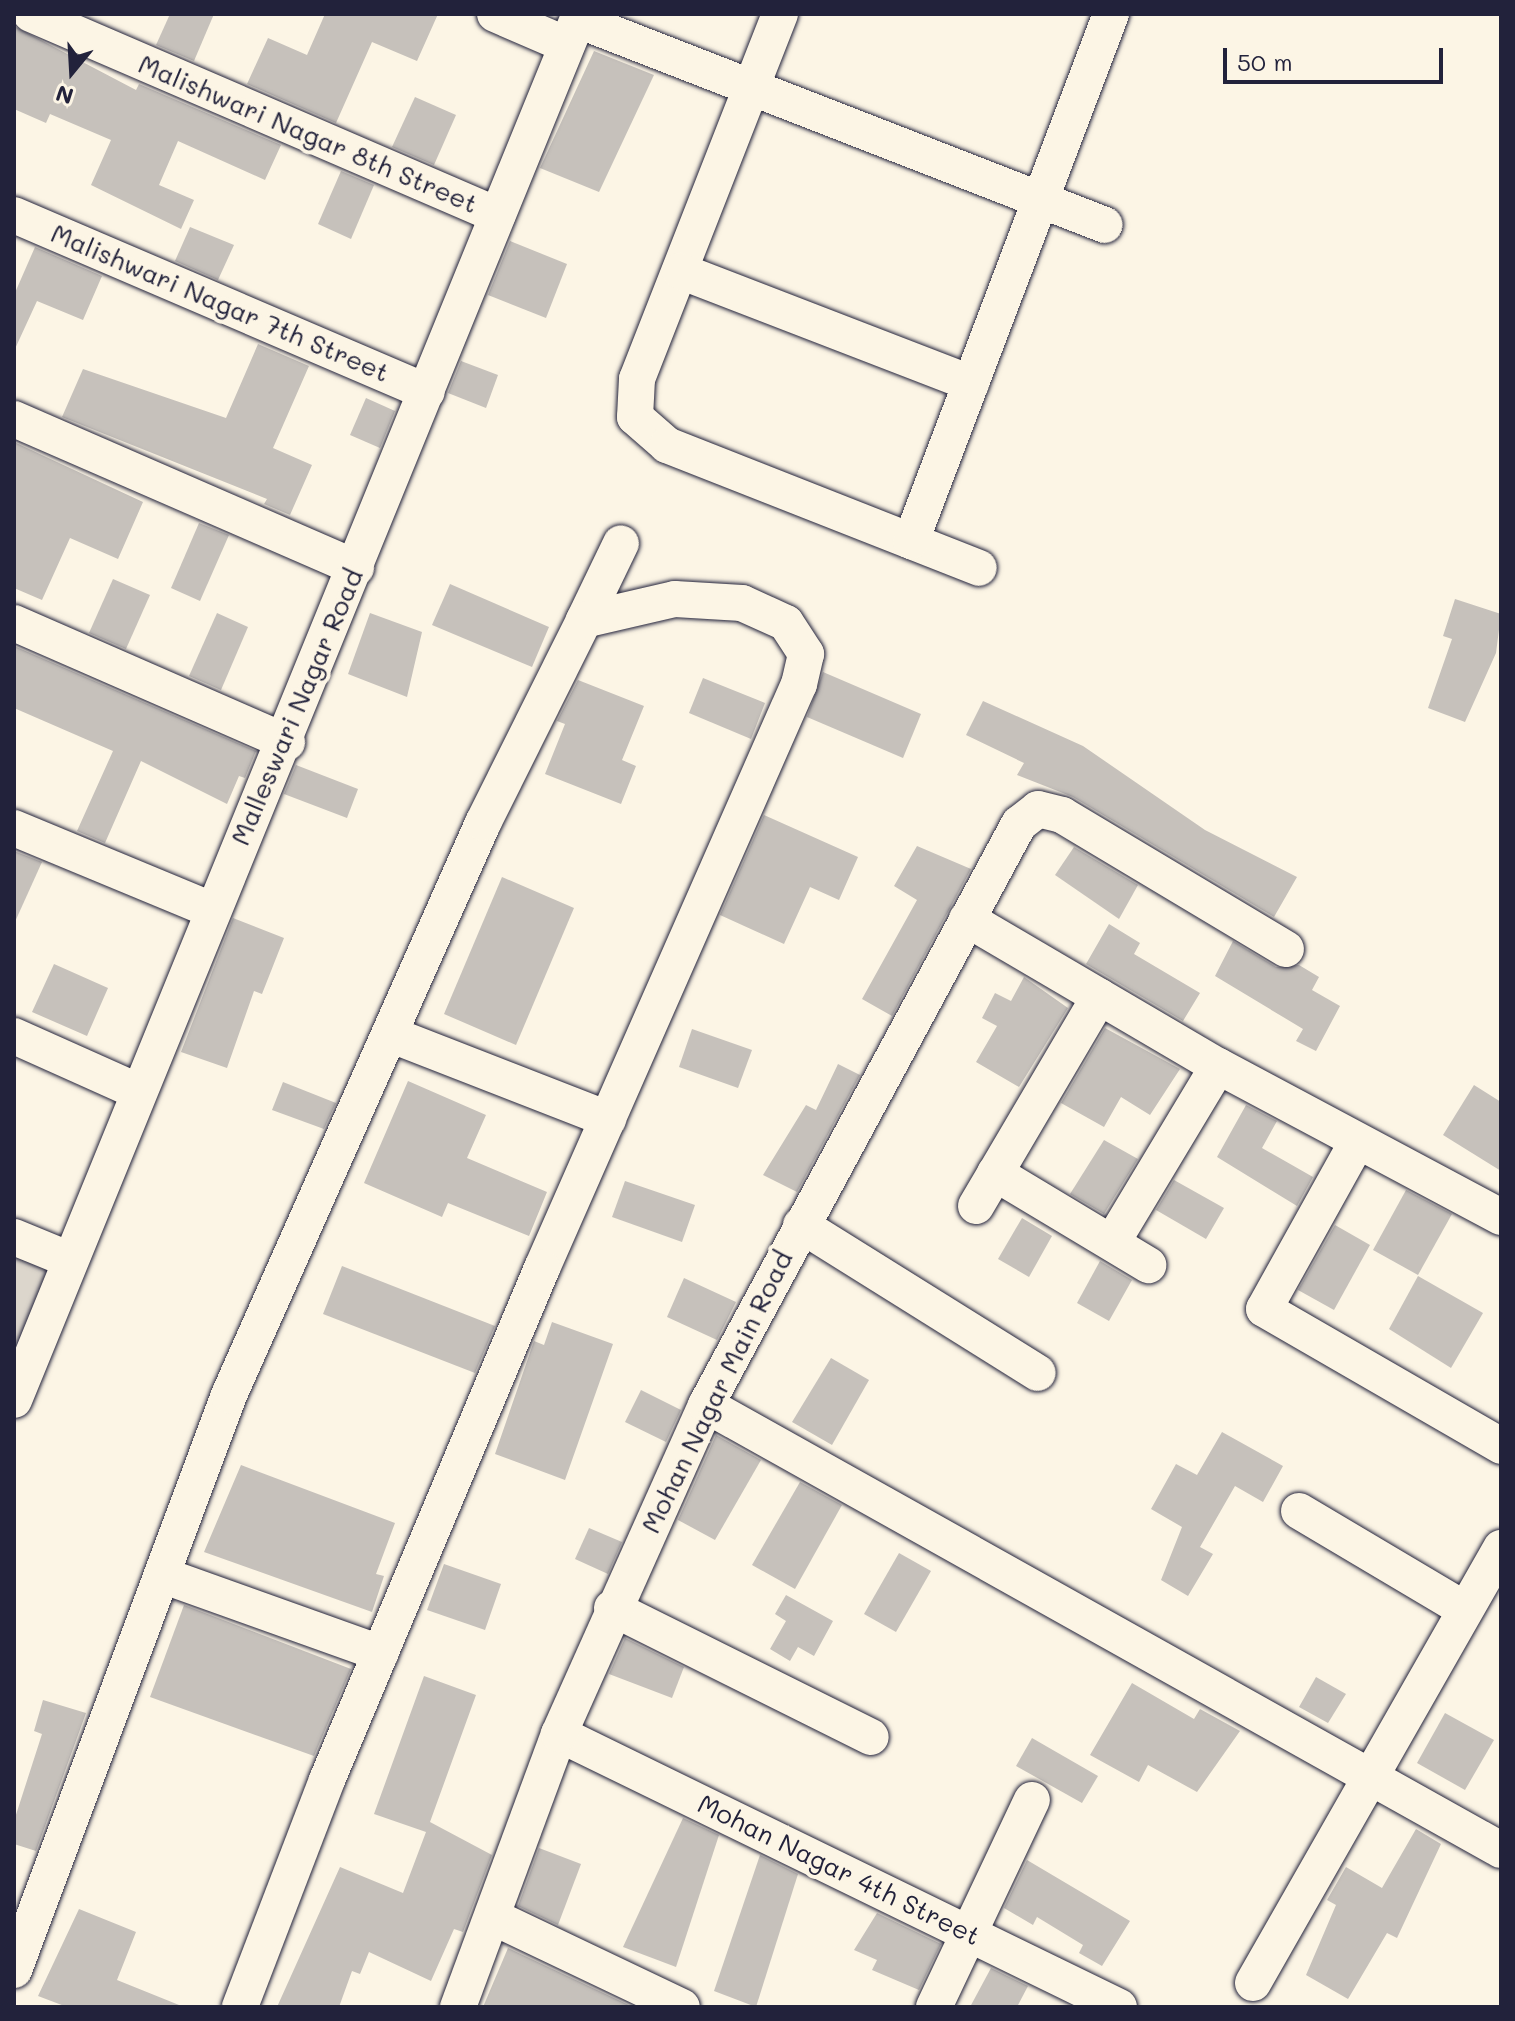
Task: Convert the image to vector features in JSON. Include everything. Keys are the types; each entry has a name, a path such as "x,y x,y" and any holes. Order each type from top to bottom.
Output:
{"street":[{"name":"Malishwari Nagar 8th Street","path":"31,14 497,215"},
{"path":"495,14 575,26 752,87 1105,225"},
{"path":"780,14 632,394 643,429 690,455 979,568"},
{"path":"911,541 1111,14"},
{"name":"Malleswari Nagar Road","path":"14,1400 210,909 287,742 575,26"},
{"name":"Malishwari Nagar 7th Street","path":"14,215 427,392"},
{"path":"680,271 971,383"},
{"path":"14,419 356,568"},
{"path":"14,1970 229,1395 392,1035 483,823 621,543"},
{"path":"240,2007 380,1653 806,654 786,623 742,603 675,599 584,620"},
{"path":"14,623 287,742"},
{"name":"Mohan Nagar Main Road","path":"458,2007 495,1918 559,1734 612,1608 706,1405 1019,824 1038,809 1062,815 1286,949"},
{"path":"14,828 210,909"},
{"path":"967,919 1218,1066 1501,1217"},
{"path":"976,1206 1099,997"},
{"path":"392,1035 608,1119"},
{"path":"14,1036 137,1091"},
{"path":"1113,1241 1218,1066"},
{"path":"1357,1142 1257,1321 1501,1446"},
{"path":"995,1173 1113,1241 1148,1265"},
{"path":"801,1225 1038,1373"},
{"path":"14,1237 70,1260"},
{"path":"706,1405 1501,1850"},
{"path":"1299,1511 1464,1609"},
{"path":"1253,1983 1368,1773 1501,1548"},
{"path":"162,1575 380,1653"},
{"path":"612,1608 871,1737"},
{"name":"Mohan Nagar 4th Street","path":"559,1734 1119,2007"},
{"path":"934,2007 972,1934 1032,1800"},
{"path":"495,1918 682,2007"}],"shaded area":[{"path":"14,1252 64,1273 14,1376"}],"building":[{"path":"170,14 214,14 194,61 156,45"},
{"path":"325,14 438,14 417,61 372,42 336,123 247,84 268,38 307,55"},
{"path":"14,26 136,90 139,84 281,145 265,180 178,141 159,185 194,200 181,229 91,185 111,140 50,114 46,123 14,109"},
{"path":"594,51 654,75 599,192 540,168"},
{"path":"415,97 456,115 434,165 392,147"},
{"path":"341,171 374,185 351,239 318,224"},
{"path":"190,227 234,245 218,280 175,261"},
{"path":"510,241 567,264 546,318 488,295"},
{"path":"35,247 102,276 83,320 37,301 14,351 14,295"},
{"path":"258,344 309,366 273,448 312,465 290,515 264,504 267,499 62,417 83,369 226,418"},
{"path":"461,361 498,375 486,408 448,393"},
{"path":"366,398 395,411 380,448 350,435"},
{"path":"14,442 143,502 118,559 70,538 42,600 14,588"},
{"path":"199,523 229,535 200,601 171,588"},
{"path":"113,579 150,595 126,649 89,633"},
{"path":"450,584 549,627 532,667 432,625"},
{"path":"1455,599 1501,614 1496,653 1465,722 1428,708 1452,639 1443,636"},
{"path":"217,613 248,627 221,690 189,676"},
{"path":"370,613 422,632 407,697 348,674"},
{"path":"14,646 256,751 245,778 239,776 227,804 141,761 105,843 77,831 113,751 14,708"},
{"path":"823,672 921,714 903,758 807,717"},
{"path":"703,678 765,703 751,739 689,713"},
{"path":"578,680 644,706 622,760 636,766 621,804 545,774 565,724 557,721"},
{"path":"983,701 1083,746 1205,830 1297,877 1274,917 1073,797 1017,775 1024,763 966,735"},
{"path":"296,765 358,789 347,818 284,794"},
{"path":"764,815 858,857 839,900 810,887 784,944 720,915"},
{"path":"917,846 971,869 892,1016 862,999 917,900 894,886"},
{"path":"1074,847 1138,885 1119,919 1055,875"},
{"path":"14,851 42,862 14,924"},
{"path":"502,877 574,908 516,1045 444,1014"},
{"path":"233,918 284,938 262,994 254,991 227,1068 181,1052"},
{"path":"1109,924 1140,943 1134,954 1200,993 1183,1021 1086,964"},
{"path":"1233,941 1276,967 1299,965 1319,977 1312,990 1340,1006 1316,1051 1296,1041 1303,1029 1215,976"},
{"path":"54,964 108,988 87,1036 32,1012"},
{"path":"1024,977 1068,1008 1019,1087 976,1062 997,1026 982,1018 995,993 1011,1001"},
{"path":"1105,1028 1180,1069 1150,1115 1121,1097 1104,1127 1061,1103"},
{"path":"692,1029 752,1050 738,1088 679,1067"},
{"path":"838,1064 860,1075 797,1192 763,1175 806,1105 816,1110"},
{"path":"408,1081 486,1115 467,1158 547,1192 529,1236 448,1203 442,1217 364,1183"},
{"path":"283,1082 336,1103 324,1129 272,1110"},
{"path":"1474,1085 1501,1102 1501,1171 1443,1135"},
{"path":"1246,1105 1277,1121 1262,1148 1313,1177 1297,1206 1217,1157"},
{"path":"1104,1140 1138,1159 1104,1214 1070,1194"},
{"path":"1174,1180 1224,1208 1206,1239 1156,1210"},
{"path":"625,1181 695,1205 682,1242 612,1217"},
{"path":"1406,1190 1452,1214 1418,1275 1373,1250"},
{"path":"1022,1218 1052,1236 1029,1277 998,1259"},
{"path":"1335,1225 1370,1245 1334,1310 1298,1290"},
{"path":"1100,1261 1132,1280 1109,1321 1077,1303"},
{"path":"342,1266 495,1326 475,1373 323,1314"},
{"path":"1418,1276 1483,1313 1451,1368 1389,1329"},
{"path":"684,1278 736,1302 717,1340 667,1317"},
{"path":"552,1322 613,1344 565,1480 495,1454 534,1341 544,1345"},
{"path":"831,1358 869,1380 832,1445 792,1422"},
{"path":"641,1390 681,1410 666,1442 625,1422"},
{"path":"1222,1432 1283,1466 1263,1502 1235,1486 1200,1547 1213,1554 1188,1596 1161,1580 1182,1527 1151,1509 1176,1464 1197,1475"},
{"path":"716,1435 761,1460 715,1540 678,1520"},
{"path":"241,1465 395,1523 376,1574 384,1576 372,1612 204,1552"},
{"path":"800,1482 842,1505 795,1589 752,1565"},
{"path":"589,1528 622,1542 608,1574 575,1559"},
{"path":"899,1553 931,1571 896,1632 864,1614"},
{"path":"444,1564 501,1584 485,1630 427,1610"},
{"path":"786,1595 833,1621 814,1656 798,1647 790,1661 770,1649 786,1621 775,1614"},
{"path":"184,1605 351,1669 314,1756 150,1697"},
{"path":"625,1638 684,1667 672,1698 609,1674"},
{"path":"424,1676 476,1695 430,1822 492,1855 463,1932 454,1929 431,1981 369,1952 360,1974 352,1971 339,2007 277,2007 340,1867 403,1893 426,1832 374,1814"},
{"path":"1316,1677 1346,1694 1328,1723 1299,1707"},
{"path":"1132,1683 1194,1719 1200,1709 1240,1731 1197,1792 1148,1765 1139,1782 1090,1755"},
{"path":"43,1700 86,1713 36,1851 14,1844 14,1821 42,1734 34,1731"},
{"path":"1445,1713 1494,1740 1465,1790 1417,1763"},
{"path":"1032,1738 1098,1776 1082,1803 1016,1766"},
{"path":"683,1818 719,1835 676,1967 623,1947"},
{"path":"1416,1829 1441,1844 1397,1938 1387,1933 1348,1999 1306,1975 1336,1905 1327,1900 1346,1867 1382,1888"},
{"path":"539,1848 581,1864 558,1925 518,1906"},
{"path":"760,1855 798,1874 756,2007 714,1991"},
{"path":"1027,1860 1130,1921 1102,1966 1079,1953 1083,1945 1037,1917 1033,1925 1004,1908"},
{"path":"79,1909 136,1932 117,1980 184,2007 67,2007 38,1996"},
{"path":"877,1913 941,1944 919,1990 872,1970 877,1960 854,1950"},
{"path":"508,1948 633,2007 483,2007"},
{"path":"991,1968 1028,1986 1017,2007 970,2007"}]}
